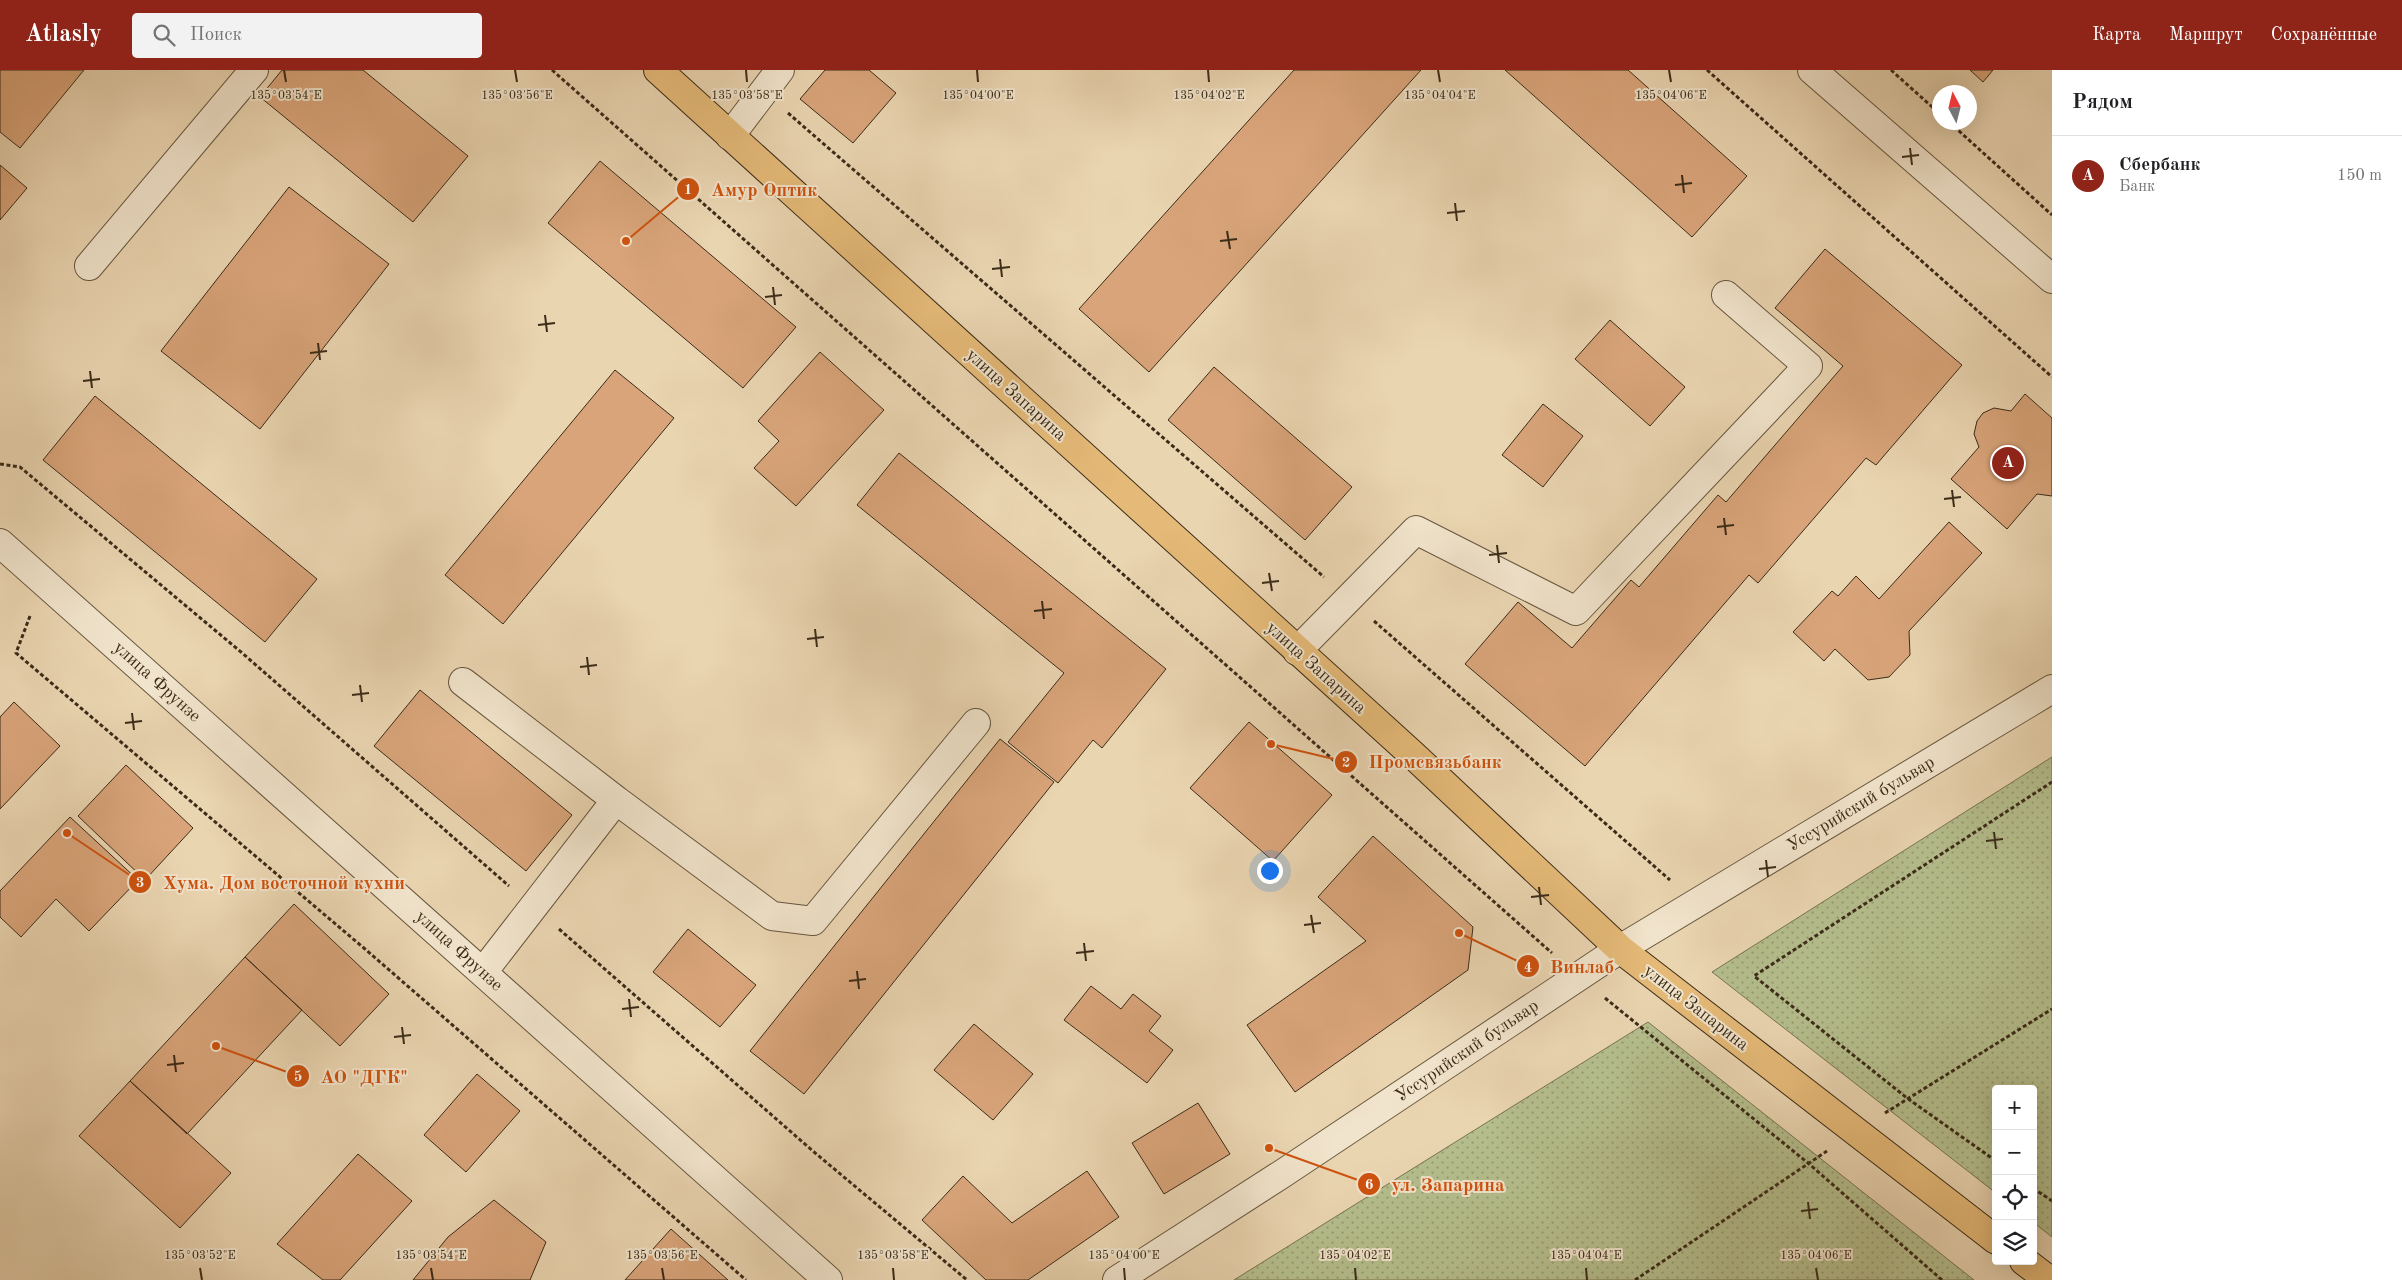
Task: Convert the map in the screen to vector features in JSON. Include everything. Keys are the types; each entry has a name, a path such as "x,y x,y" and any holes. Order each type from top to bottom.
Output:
{"main road":[{"name":"улица Запарина","path":"658,70 1298,651 1620,949 1992,1237"},
{"path":"2029,1265 2049,1280"}],"street":[{"path":"89,266 254,70"},
{"path":"730,136 780,70"},
{"path":"1812,70 2052,279"},
{"path":"1298,651 1416,530 1576,611 1808,366 1726,295"},
{"name":"улица Фрунзе","path":"0,543 828,1280"},
{"path":"463,682 616,800 772,916 813,921 976,723"},
{"name":"Уссурийский бульвар","path":"1117,1280 1282,1174 1620,949 2052,689"},
{"path":"483,972 616,800"}],"path":[{"path":"552,70 1579,977 1808,1163 1942,1280"},
{"path":"1707,70 2052,376"},
{"path":"1891,70 1932,107"},
{"path":"764,92 1697,904"},
{"path":"1958,130 2052,215"},
{"path":"0,464 20,467 241,652 814,1152 967,1280"},
{"path":"23,610 30,617 16,653 365,949 746,1280"},
{"path":"1992,1158 1907,1098 1754,976 2052,782"},
{"path":"2037,1191 2052,1201"}],"green space":[{"path":"2052,757 2052,1237 2037,1225 2037,1085 1992,1085 1992,1190 1712,972"},
{"path":"1648,1022 1974,1280 1234,1280"}],"building":[{"path":"0,70 84,70 20,148 0,132"},
{"path":"282,70 363,70 468,156 413,222 260,97"},
{"path":"825,70 869,70 896,93 853,143 800,99"},
{"path":"1294,70 1421,70 1149,372 1079,309"},
{"path":"1505,70 1628,70 1747,176 1692,237"},
{"path":"1970,70 1993,70 1983,82"},
{"path":"600,161 796,327 743,388 548,223"},
{"path":"0,165 27,188 0,220"},
{"path":"289,187 389,264 260,429 161,351"},
{"path":"1825,249 1962,365 1876,465 1866,458 1758,583 1749,575 1585,766 1465,664 1518,602 1572,648 1631,580 1639,587 1718,495 1726,502 1843,366 1775,308"},
{"path":"1610,320 1685,387 1650,426 1575,359"},
{"path":"820,352 884,410 796,506 754,468 779,441 758,421"},
{"path":"1214,367 1352,487 1305,540 1168,420"},
{"path":"615,370 674,418 503,624 445,575"},
{"path":"2025,394 2052,418 2052,496 2037,494 2007,529 1951,479 1979,447 1974,434 1977,421 1983,413 1994,408 2011,411"},
{"path":"95,396 317,579 265,642 43,460"},
{"path":"1543,404 1583,436 1543,487 1502,455"},
{"path":"899,453 1166,669 1102,748 1093,740 1058,783 1008,742 1064,673 857,505"},
{"path":"1949,522 1982,553 1909,631 1910,655 1889,677 1868,680 1835,649 1824,661 1793,632 1832,591 1838,596 1856,576 1879,599"},
{"path":"420,690 572,815 526,871 374,746"},
{"path":"14,702 60,746 0,809 0,717"},
{"path":"1249,722 1332,795 1273,861 1190,788"},
{"path":"1000,739 1054,782 804,1094 750,1051"},
{"path":"126,765 193,828 145,880 78,816"},
{"path":"70,817 138,880 89,931 56,899 21,937 0,917 0,891"},
{"path":"1373,836 1473,927 1468,970 1295,1092 1247,1025 1366,941 1318,897"},
{"path":"294,904 389,994 340,1046 245,957"},
{"path":"688,929 756,985 720,1027 653,972"},
{"path":"245,957 302,1010 187,1134 130,1081"},
{"path":"1091,986 1121,1009 1133,994 1161,1016 1149,1031 1173,1050 1147,1083 1064,1020"},
{"path":"974,1024 1033,1074 993,1120 934,1070"},
{"path":"477,1074 520,1111 466,1172 424,1135"},
{"path":"130,1081 231,1173 180,1228 79,1136"},
{"path":"1198,1103 1230,1154 1164,1194 1132,1143"},
{"path":"358,1154 412,1201 340,1280 323,1280 277,1244"},
{"path":"1087,1171 1119,1217 1028,1280 986,1280 922,1220 963,1176 1012,1223"},
{"path":"494,1200 546,1242 530,1280 413,1280 448,1237"},
{"path":"671,1229 728,1280 625,1280"}],"place":[{"name":"Амур Оптик","path":"626,241"},
{"name":"Сбербанк","path":"2008,463"},
{"name":"Промсвязьбанк","path":"1271,744"},
{"name":"Хума. Дом восточной кухни","path":"67,833"},
{"name":"Винлаб","path":"1459,933"},
{"name":"АО \"ДГК\"","path":"216,1046"},
{"name":"ул. Запарина","path":"1269,1148"}]}
